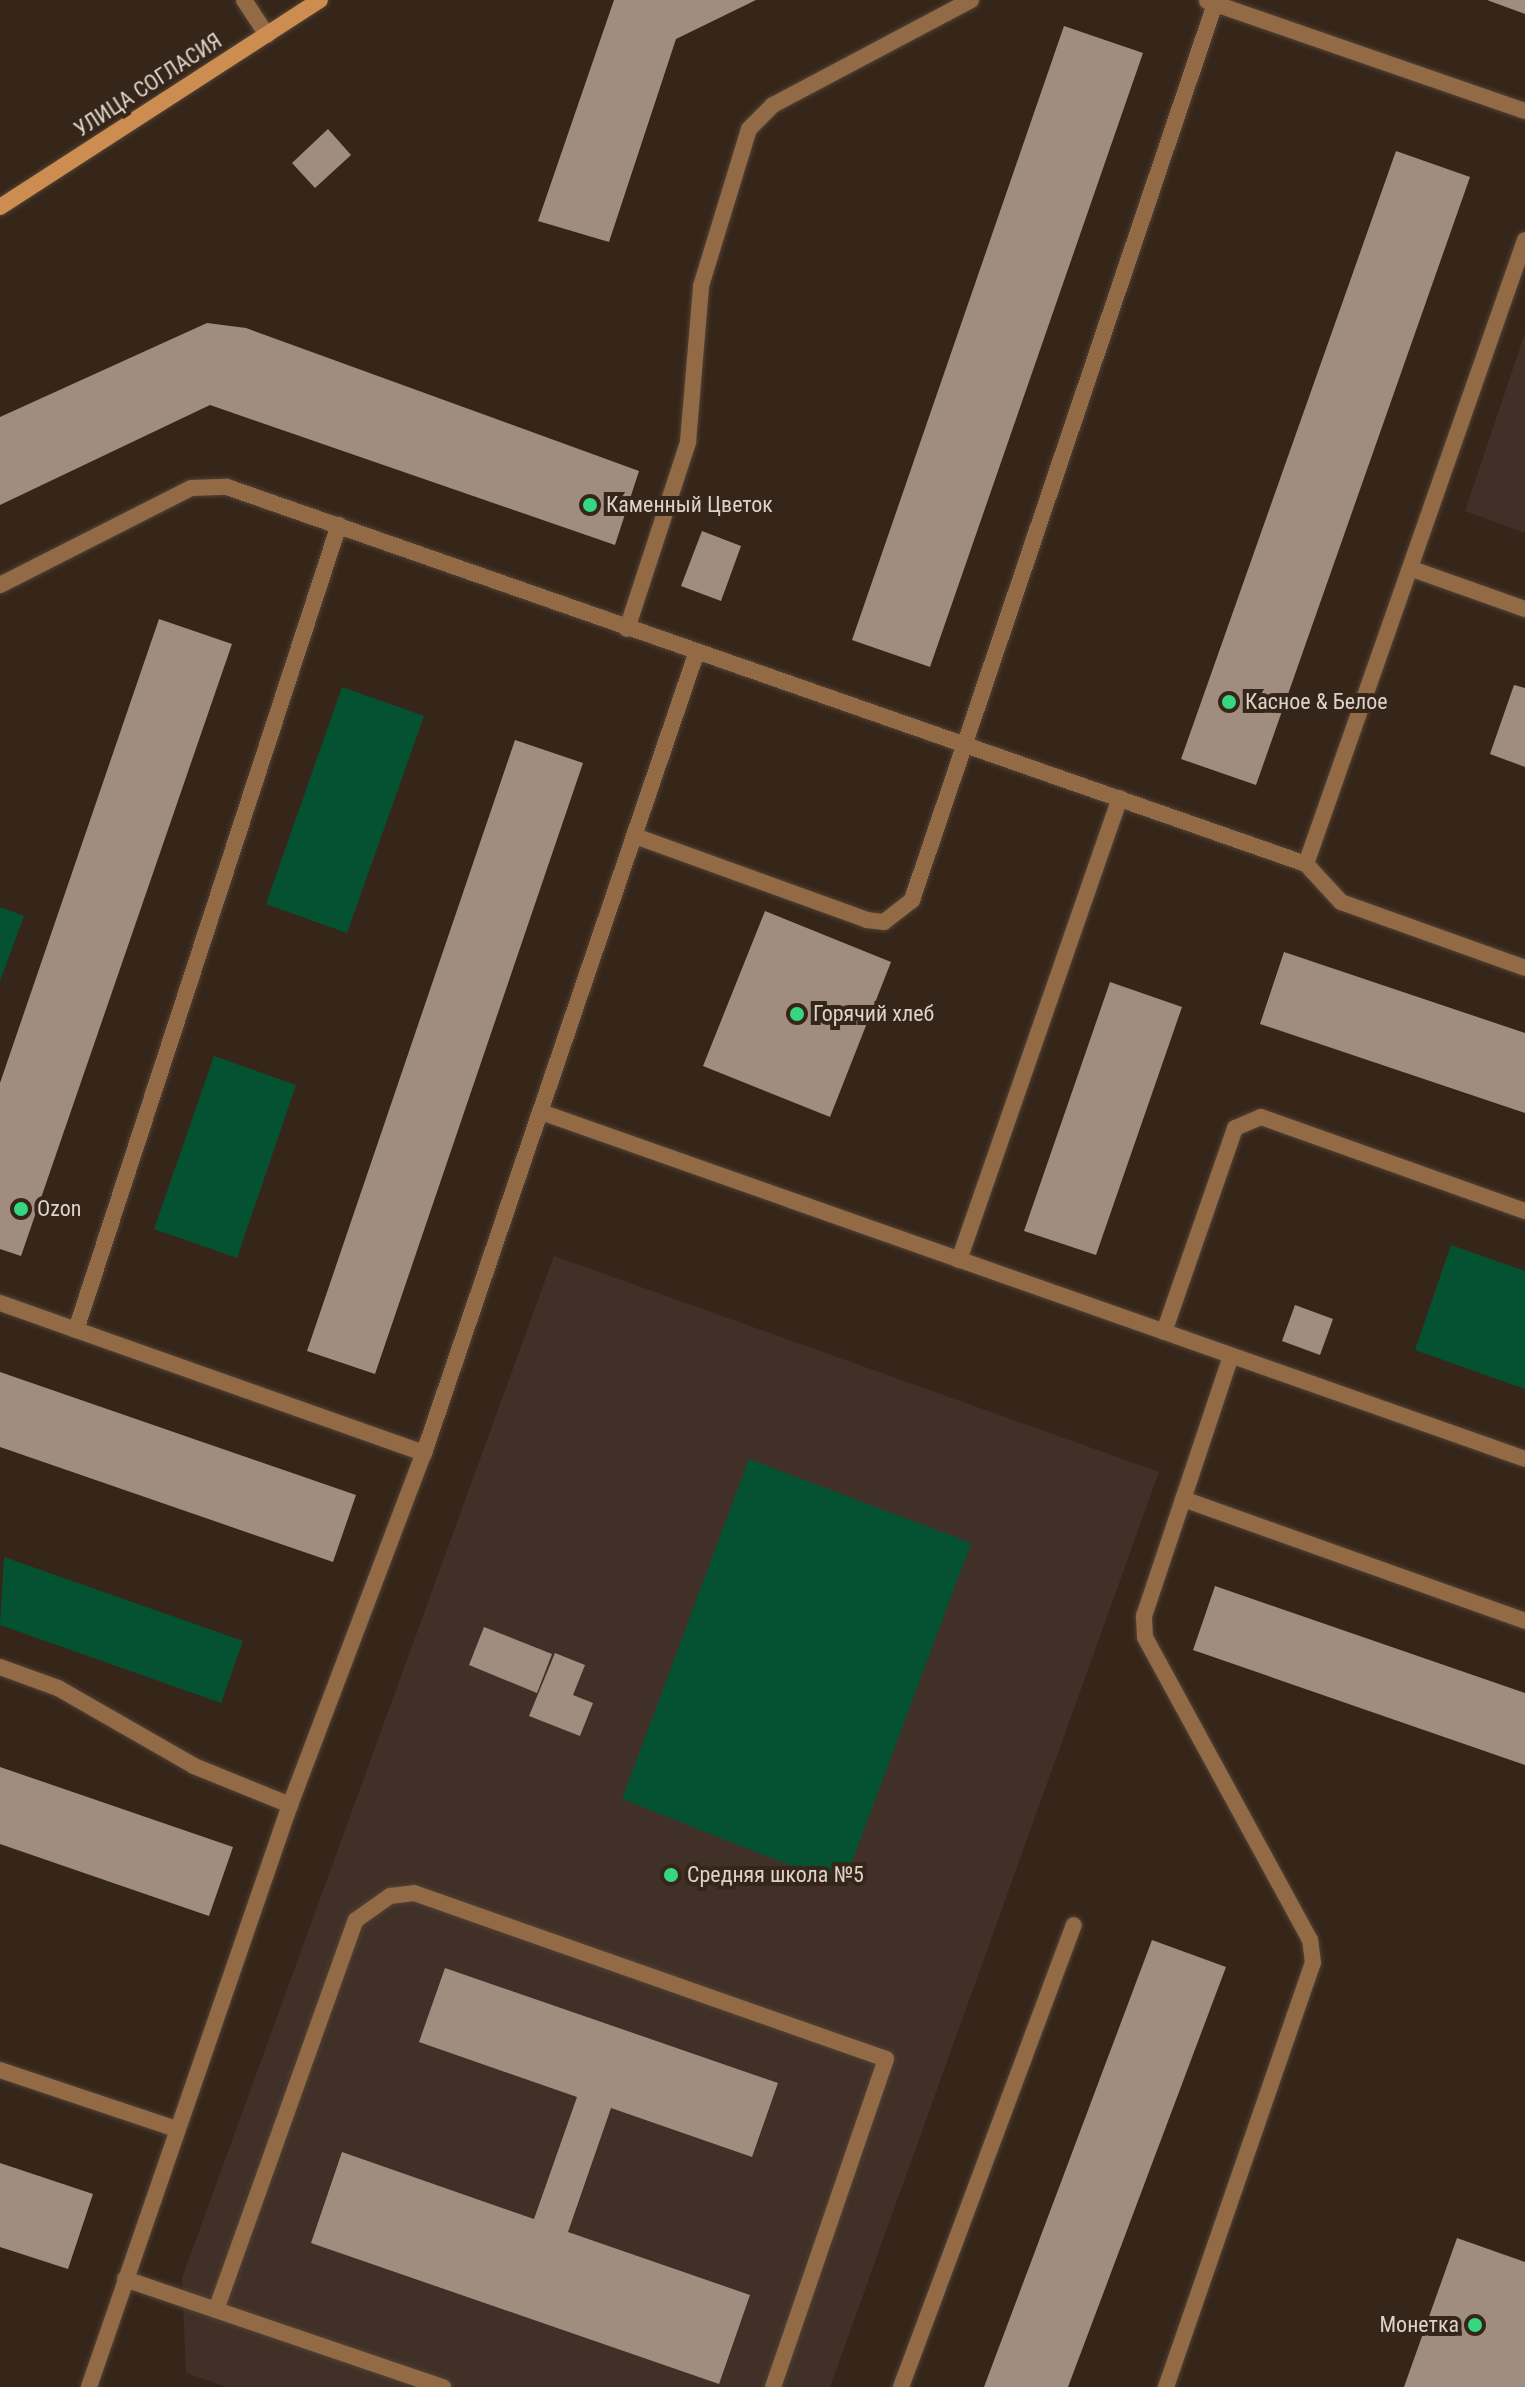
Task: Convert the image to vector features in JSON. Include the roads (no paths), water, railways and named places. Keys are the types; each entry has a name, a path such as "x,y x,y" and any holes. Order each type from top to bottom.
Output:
{"street":[{"name":"УЛИЦА СОГЛАСИЯ","path":"0,207 320,0"}],"lane":[{"path":"244,0 267,35"},
{"path":"627,629 688,442 701,286 749,129 773,105 971,0"},
{"path":"635,836 884,922 912,900 1210,2 1525,111"},
{"path":"1306,864 1525,240"},
{"path":"0,585 191,488 227,487 696,654 964,742 1306,864 1341,902 1525,968"},
{"path":"76,1330 339,525"},
{"path":"1412,569 1525,609"},
{"path":"89,2387 290,1805 424,1453 696,654"},
{"path":"959,1260 1120,798"},
{"path":"541,1112 1525,1459"},
{"path":"1164,1332 1235,1128 1261,1117 1525,1211"},
{"path":"0,1303 424,1453"},
{"path":"1166,2387 1313,1963 1310,1940 1145,1637 1144,1616 1231,1356"},
{"path":"1183,1499 1525,1621"},
{"path":"0,1667 58,1688 194,1766 290,1805"},
{"path":"216,2310 356,1920 390,1896 414,1893 886,2059 773,2387"},
{"path":"901,2387 1074,1925"},
{"path":"0,2070 176,2129"},
{"path":"125,2279 443,2387"}],"place":[{"name":"Каменный Цветок","path":"590,505"},
{"name":"Касное & Белое","path":"1229,702"},
{"name":"Горячий хлеб","path":"797,1014"},
{"name":"Ozon","path":"21,1209"},
{"name":"Средняя школа №5","path":"671,1875"},
{"name":"Монетка","path":"1475,2325"}]}
